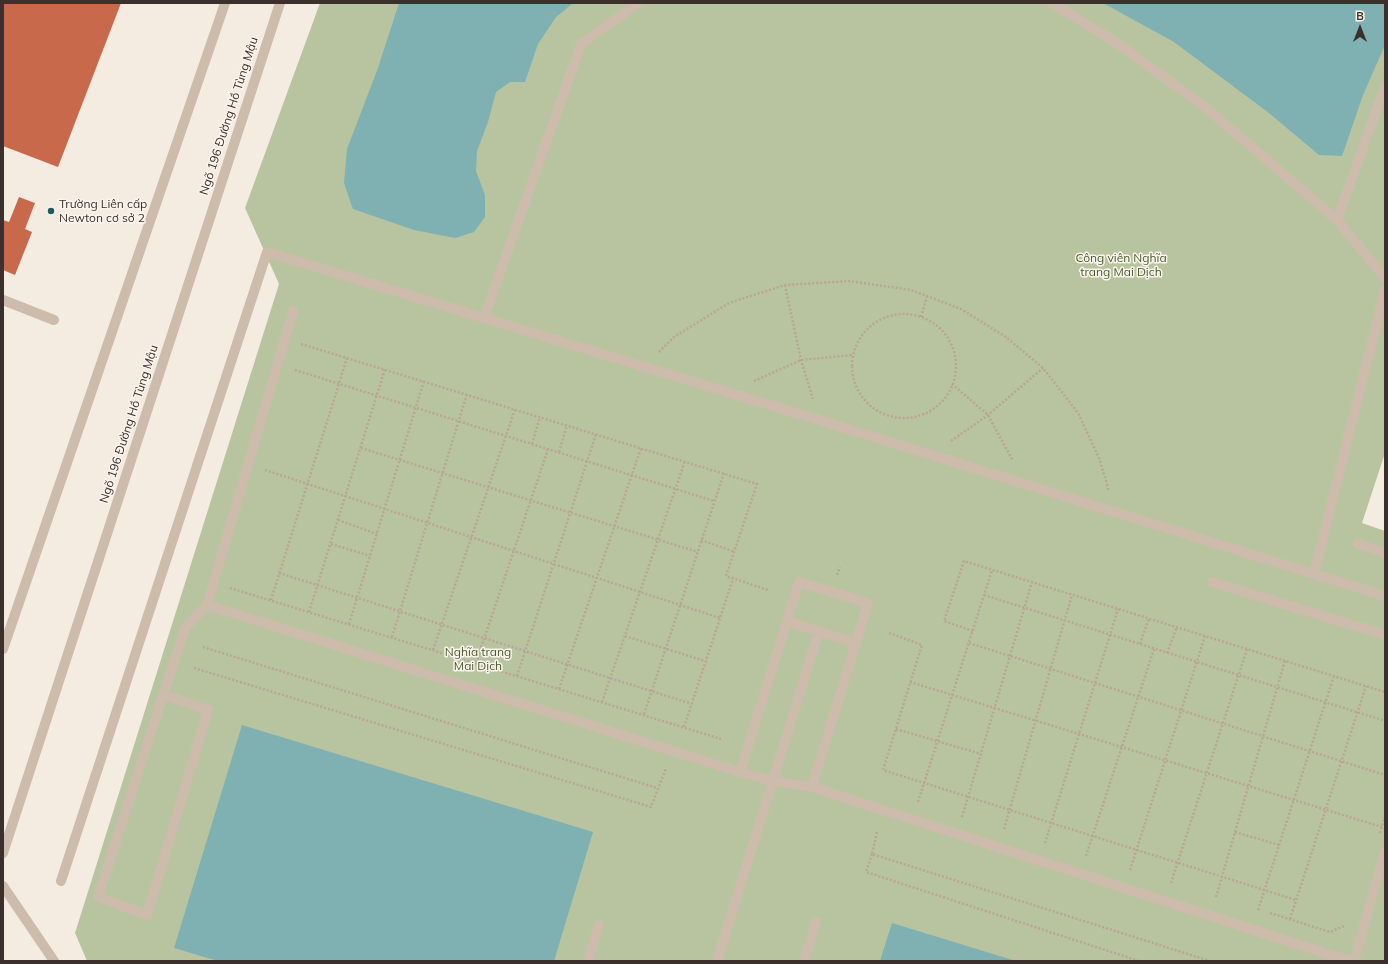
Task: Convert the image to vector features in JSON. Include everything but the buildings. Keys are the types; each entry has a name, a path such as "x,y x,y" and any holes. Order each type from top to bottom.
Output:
{"street":[{"path":"3,649 225,3"},
{"name":"Ngõ 196 Đường Hồ Tùng Mậu","path":"3,853 280,3"},
{"path":"484,318 581,44 638,3"},
{"path":"1052,3 1117,43 1206,107 1338,220 1385,278"},
{"path":"1338,220 1383,99 1385,86"},
{"path":"61,881 267,252 728,392 1385,596"},
{"path":"1314,574 1385,290"},
{"path":"3,300 54,320"},
{"path":"164,694 208,710 147,915 98,897 183,634 186,628 207,605 293,311"},
{"path":"1358,544 1385,553"},
{"path":"740,772 799,582 868,603 812,787"},
{"path":"1212,582 1385,635"},
{"path":"207,605 740,772 773,781 812,787 1350,961"},
{"path":"787,621 819,630 855,643"},
{"path":"717,961 819,630"},
{"path":"1354,961 1385,851"},
{"path":"3,886 54,961"},
{"path":"804,961 816,922"},
{"path":"588,961 600,925"}],"path":[{"path":"644,367 674,337 730,303 785,285 849,281 911,290 961,310 1006,337 1043,368 1078,413 1099,458 1116,512"},
{"path":"785,285 800,360 819,420"},
{"path":"921,317 927,296"},
{"path":"904,314 921,317 937,326 948,339 955,355 956,373 950,390 940,404 926,413 910,418 894,417 878,412 865,401 856,387 852,372 852,355 859,339 871,326 886,317 904,314"},
{"path":"300,343 757,484 726,576 768,590"},
{"path":"728,392 800,360 852,355"},
{"path":"271,600 347,358"},
{"path":"290,368 714,501"},
{"path":"931,455 988,415 1043,368"},
{"path":"310,612 385,369"},
{"path":"349,624 424,381"},
{"path":"952,384 988,415 1027,484"},
{"path":"392,637 467,394"},
{"path":"433,650 515,409"},
{"path":"532,444 540,417"},
{"path":"559,452 567,425"},
{"path":"517,676 596,434"},
{"path":"361,448 698,552"},
{"path":"559,689 641,448"},
{"path":"476,663 548,449"},
{"path":"602,702 685,461"},
{"path":"260,468 720,618"},
{"path":"644,714 724,474"},
{"path":"338,520 377,534"},
{"path":"701,540 735,552"},
{"path":"331,544 370,556"},
{"path":"973,630 944,621 964,561 1072,596 1149,618 1385,692"},
{"path":"918,803 992,570"},
{"path":"279,573 692,704"},
{"path":"684,727 733,579"},
{"path":"962,817 1032,582"},
{"path":"230,588 644,714 721,739"},
{"path":"984,596 1385,721"},
{"path":"1004,830 1072,596"},
{"path":"1046,843 1118,609"},
{"path":"1140,644 1149,618"},
{"path":"1167,653 1177,627"},
{"path":"889,633 922,645 883,770 1296,900"},
{"path":"625,636 706,661"},
{"path":"1130,870 1206,636"},
{"path":"969,643 1385,775"},
{"path":"204,647 657,788"},
{"path":"1086,856 1154,649"},
{"path":"1171,883 1247,649"},
{"path":"1216,897 1285,661"},
{"path":"194,668 651,807 657,788 666,768"},
{"path":"1258,910 1334,676"},
{"path":"910,682 1382,827"},
{"path":"1290,920 1366,686"},
{"path":"896,729 981,754"},
{"path":"877,832 866,872 1139,961"},
{"path":"1235,832 1279,845"},
{"path":"872,854 1210,961"}],"green space":[{"path":"320,3 1385,3 1385,453 1362,523 1385,531 1385,961 87,961 75,933 279,284 245,208"}],"water":[{"path":"399,3 573,3 556,17 538,44 525,82 510,82 496,92 488,122 477,151 476,171 485,195 485,217 474,232 455,238 414,230 353,209 344,183 347,149 378,68"},
{"path":"1103,3 1383,3 1385,4 1385,45 1363,95 1342,156 1319,155 1269,113 1174,42"},
{"path":"242,725 593,832 554,961 218,961 174,948"},
{"path":"892,923 1016,961 880,961"}],"place":[{"name":"Trường Liên cấp Newton cơ sở 2","path":"51,211"}],"park label":[{"name":"Công viên Nghĩa trang Mai Dịch","path":"1121,265"},
{"name":"Nghĩa trang Mai Dịch","path":"478,659"}]}
